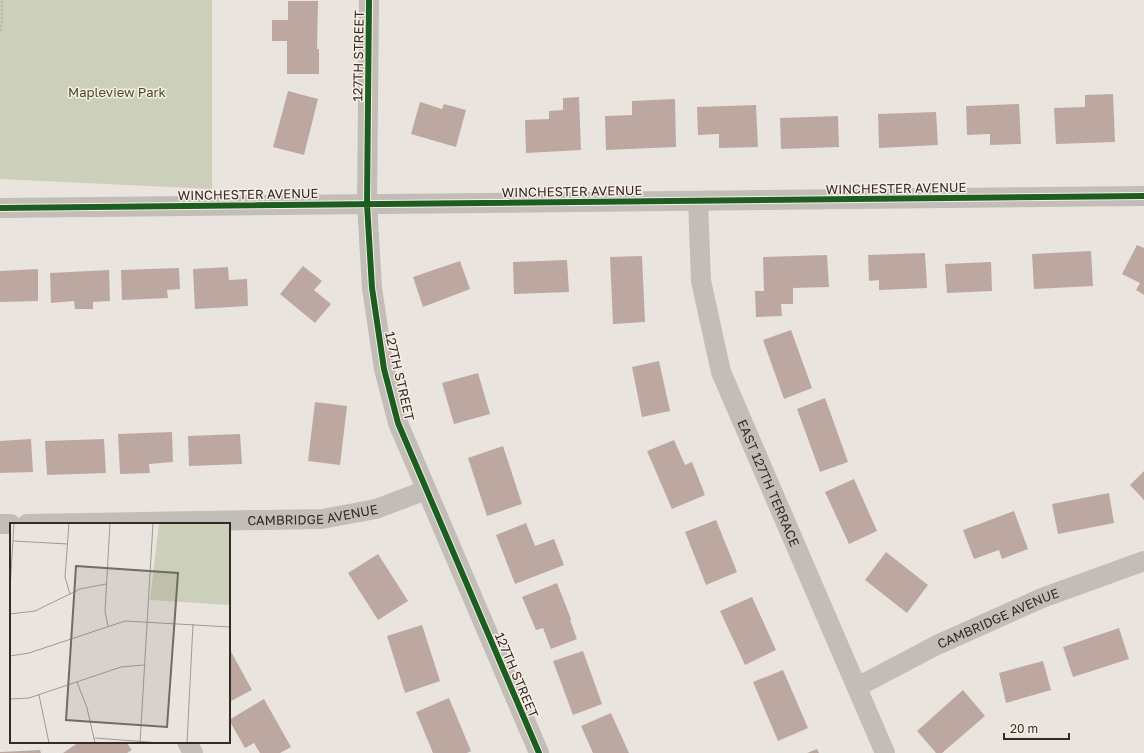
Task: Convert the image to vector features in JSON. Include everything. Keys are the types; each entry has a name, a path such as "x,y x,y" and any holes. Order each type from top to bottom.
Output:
{"street":[{"name":"127TH STREET","path":"370,0 368,204 372,288 384,369 398,423 539,753"},
{"name":"WINCHESTER AVENUE","path":"0,208 1144,196"},
{"name":"EAST 127TH TERRACE","path":"698,201 701,281 721,372 885,753"},
{"name":"CAMBRIDGE AVENUE","path":"118,523 322,519 376,509 426,490"},
{"name":"CAMBRIDGE AVENUE","path":"857,687 937,645 1042,598 1144,561"},
{"path":"188,743 193,753"}],"path":[{"path":"0,32 2,22 2,0"}],"green space":[{"name":"Mapleview Park","path":"0,0 212,0 212,189 0,179"}],"building":[{"path":"288,1 318,1 317,49 319,49 319,74 287,74 287,41 272,41 272,20 288,20"},
{"path":"288,91 318,99 304,155 273,147"},
{"path":"1113,94 1115,142 1056,144 1054,108 1085,107 1085,95"},
{"path":"579,97 581,150 526,153 525,120 549,119 549,111 563,110 563,98"},
{"path":"675,99 676,147 606,150 605,116 632,115 632,101"},
{"path":"420,102 442,109 444,104 466,110 456,147 411,134"},
{"path":"1019,104 1021,144 990,145 990,134 967,135 966,106"},
{"path":"756,105 758,147 719,148 719,134 698,135 697,107"},
{"path":"936,112 938,145 879,148 878,114"},
{"path":"838,116 839,147 781,149 780,118"},
{"path":"1137,245 1144,248 1144,295 1136,290 1140,283 1122,274"},
{"path":"1091,251 1093,286 1034,289 1032,254"},
{"path":"925,253 927,288 879,290 879,280 869,281 868,255"},
{"path":"827,255 829,287 793,288 793,304 781,304 782,316 756,317 755,291 764,291 763,257"},
{"path":"642,256 645,322 613,324 610,257"},
{"path":"567,260 569,292 514,294 513,262"},
{"path":"460,261 470,289 423,307 413,277"},
{"path":"991,262 992,291 947,293 945,264"},
{"path":"303,266 322,281 314,290 331,304 315,323 280,294"},
{"path":"228,267 229,280 247,279 248,306 195,309 193,269"},
{"path":"179,268 180,289 167,290 168,298 122,300 121,270"},
{"path":"38,269 38,301 0,302 0,271"},
{"path":"109,270 110,301 93,302 93,309 75,309 74,301 51,303 50,273"},
{"path":"791,330 812,388 784,399 763,340"},
{"path":"659,361 670,411 642,417 632,367"},
{"path":"478,373 490,414 454,424 442,383"},
{"path":"825,398 848,462 820,472 797,409"},
{"path":"315,402 347,406 340,465 308,461"},
{"path":"172,432 173,462 149,464 150,473 120,474 118,434"},
{"path":"240,434 242,464 189,466 188,436"},
{"path":"31,439 33,472 0,473 0,441"},
{"path":"104,439 106,473 47,475 45,441"},
{"path":"674,440 685,465 692,462 705,495 672,509 647,451"},
{"path":"503,446 522,504 487,516 468,458"},
{"path":"1144,471 1144,500 1130,485"},
{"path":"854,479 877,531 849,544 825,492"},
{"path":"1109,493 1114,523 1058,534 1052,504"},
{"path":"1014,511 1028,549 1002,559 999,550 974,559 963,530"},
{"path":"716,520 737,572 706,585 685,532"},
{"path":"526,523 535,546 554,539 564,565 515,584 496,535"},
{"path":"886,552 928,585 907,613 865,580"},
{"path":"378,554 408,601 378,620 348,573"},
{"path":"557,583 577,639 551,649 543,628 536,630 522,597"},
{"path":"752,597 776,650 745,665 720,611"},
{"path":"422,625 440,681 405,693 387,636"},
{"path":"1119,628 1129,659 1073,677 1063,647"},
{"path":"230,650 252,690 230,701"},
{"path":"583,651 602,704 573,715 553,661"},
{"path":"1043,661 1051,690 1006,703 999,673"},
{"path":"783,670 808,728 778,741 753,682"},
{"path":"963,690 985,716 942,753 936,753 917,731"},
{"path":"449,698 471,751 467,753 433,753 416,712"},
{"path":"264,699 291,747 280,753 260,753 254,743 245,748 230,719"},
{"path":"611,713 629,753 593,753 581,726"},
{"path":"78,743 127,743 132,750 127,753 63,753"},
{"path":"817,749 819,753 807,753"},
{"path":"40,750 41,753 0,753 0,752"}],"cycle path":[{"path":"369,0 367,204 372,288 384,369 398,423 539,753"},
{"path":"0,208 1144,196"}]}
